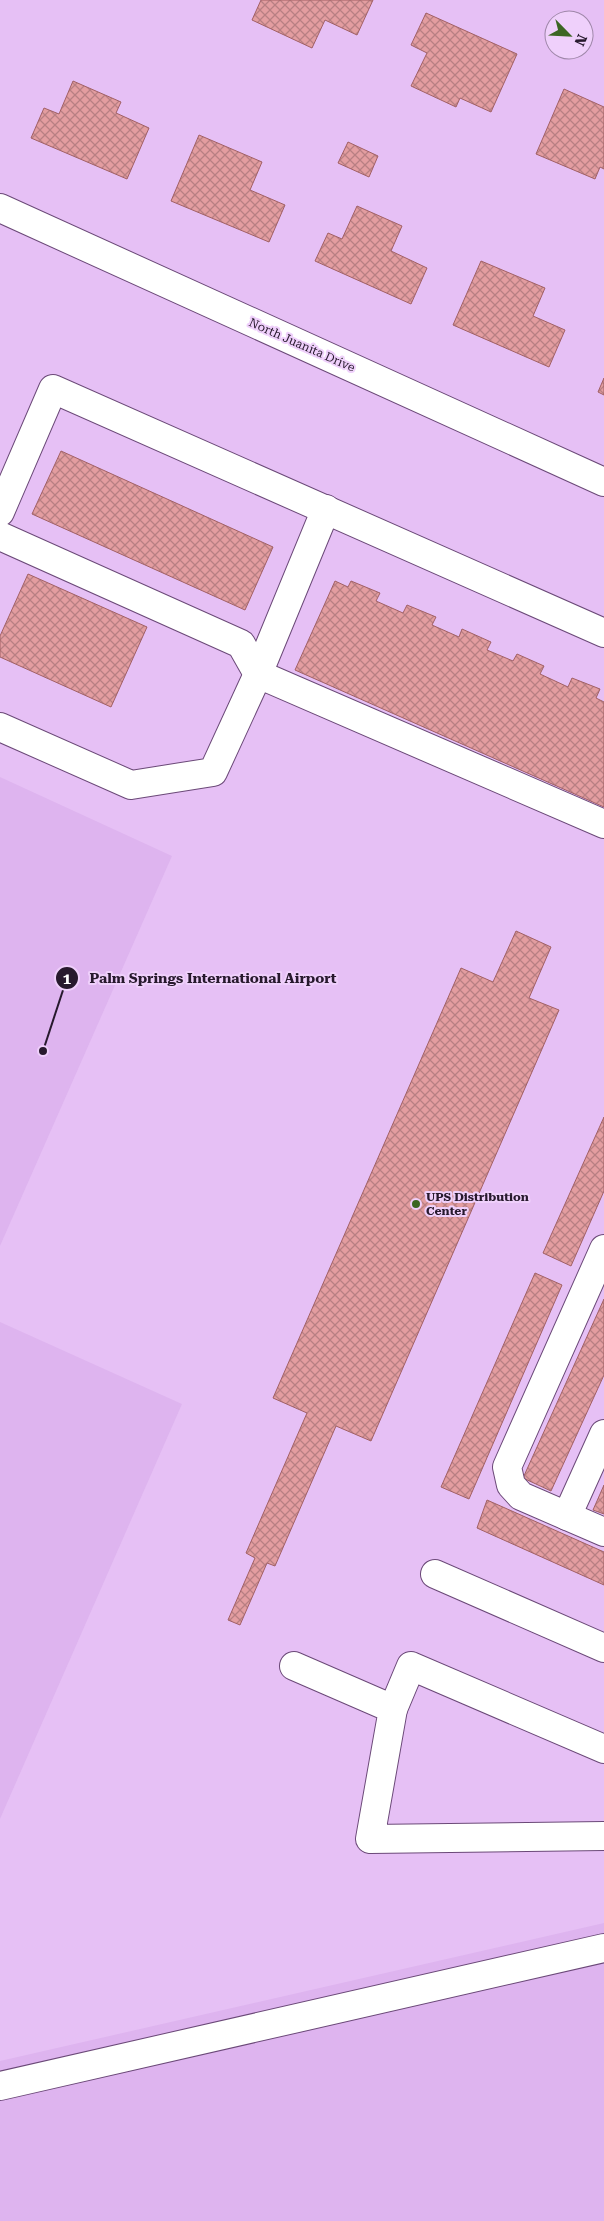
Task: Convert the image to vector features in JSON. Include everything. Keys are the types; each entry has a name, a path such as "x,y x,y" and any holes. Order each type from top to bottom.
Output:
{"street":[{"name":"North Juanita Drive","path":"0,208 604,482"},
{"path":"0,512 52,389 604,633"},
{"path":"0,727 131,784 213,772 258,674 326,509"},
{"path":"0,536 241,644 258,674 604,824"},
{"path":"604,1248 507,1467 510,1485 521,1496 604,1532"},
{"path":"567,1516 604,1434"},
{"path":"435,1574 604,1648"},
{"path":"294,1666 393,1709"},
{"path":"604,1748 411,1666 393,1709 370,1839 604,1836"},
{"path":"0,2086 604,1948"}],"shaded area":[{"path":"0,777 172,856 0,1246"},
{"path":"0,1322 182,1404 0,1819"},
{"path":"604,1923 604,2221 0,2221 0,2061"}],"building":[{"path":"261,0 373,0 357,35 325,20 312,48 252,20"},
{"path":"426,13 517,54 491,112 460,98 456,107 411,86 427,53 411,45"},
{"path":"73,81 121,102 116,113 149,128 127,179 31,138 44,108 59,114"},
{"path":"564,89 604,107 604,169 600,167 595,179 536,154"},
{"path":"199,135 262,162 250,190 285,205 269,242 171,201"},
{"path":"348,142 378,156 369,177 338,163"},
{"path":"357,206 402,226 391,251 427,268 411,304 315,261 328,233 342,239"},
{"path":"481,261 545,288 533,316 565,330 549,367 453,325"},
{"path":"604,378 604,395 598,392"},
{"path":"61,451 273,547 245,610 32,514"},
{"path":"28,574 147,627 111,707 0,657 0,636"},
{"path":"335,581 348,587 351,581 380,593 376,601 403,613 407,605 436,617 432,625 459,637 462,629 491,642 487,650 513,661 517,654 544,666 540,674 568,687 572,678 600,689 596,698 604,702 604,807 295,670"},
{"name":"UPS Distribution Center","path":"516,931 551,947 529,998 559,1010 371,1441 336,1426 275,1566 267,1563 240,1625 228,1620 255,1558 246,1553 307,1413 273,1398 461,968 493,982"},
{"path":"604,1117 604,1191 571,1266 543,1253"},
{"path":"535,1273 562,1285 469,1499 441,1487"},
{"path":"604,1299 604,1375 551,1491 523,1478"},
{"path":"604,1485 604,1514 593,1510"},
{"path":"487,1500 604,1552 604,1585 477,1528"}],"place":[{"name":"Palm Springs International Airport","path":"43,1051"},
{"name":"UPS Distribution Center","path":"416,1204"}]}
